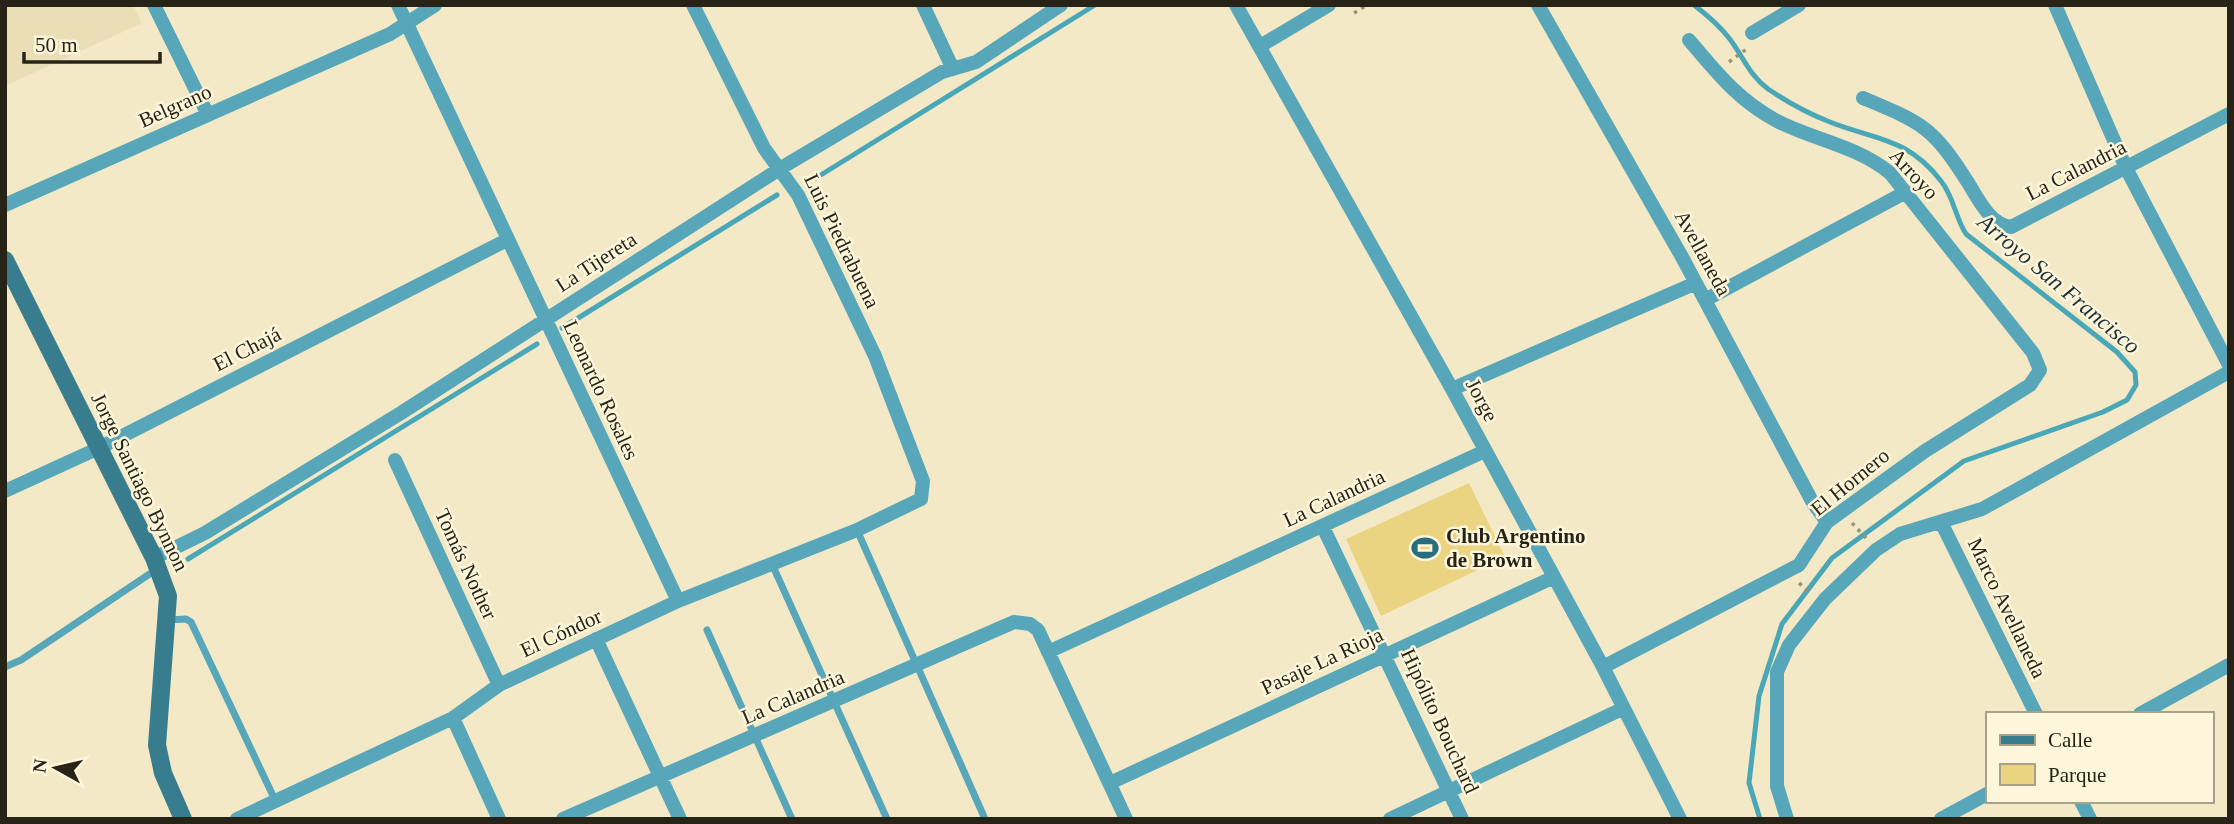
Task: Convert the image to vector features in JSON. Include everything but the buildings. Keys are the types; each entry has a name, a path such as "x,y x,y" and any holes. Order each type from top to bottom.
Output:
{"street":[{"path":"154,5 208,115"},
{"name":"Leonardo Rosales","path":"398,5 678,601"},
{"name":"Belgrano","path":"5,205 390,34 435,5"},
{"name":"Luis Piedrabuena","path":"693,5 764,148 798,195 875,356 923,481 921,499 914,505"},
{"path":"923,5 952,67"},
{"name":"La Tijereta","path":"156,563 781,168 952,67 976,62 1061,5"},
{"name":"Jorge","path":"1236,5 1452,388 1552,578 1603,667 1679,819"},
{"path":"1260,46 1329,5"},
{"name":"Avellaneda","path":"1538,5 1696,283 1813,503 1827,522"},
{"path":"2055,5 2126,168 2229,365"},
{"path":"1752,33 1795,6"},
{"name":"Arroyo","path":"1689,40 1735,94 1779,122 1866,156 1891,173 2038,360"},
{"name":"La Calandria","path":"1863,98 1929,129 1951,156 1988,212 2003,226 2011,228 2229,114"},
{"path":"1705,300 1906,192"},
{"name":"El Chajá","path":"5,491 99,448 507,240"},
{"name":"Jorge Santiago Bynnon","path":"5,260 156,563 168,596 157,745 163,773 183,819"},
{"path":"1452,388 1696,283"},
{"name":"El Hornero","path":"1603,667 1799,565 1827,522 1925,451 2030,385 2040,370 2038,360"},
{"path":"1787,819 1777,786 1777,673 1781,660 1825,599 1876,550 1900,534 1983,509 2229,372"},
{"name":"La Calandria","path":"563,819 1014,622 1030,624 1038,630 1048,652 1485,451"},
{"name":"Tomás Nother","path":"395,460 499,685"},
{"name":"El Cóndor","path":"237,819 453,718 499,685 596,639 678,601 914,505"},
{"name":"Marco Avellaneda","path":"1941,522 2035,712"},
{"name":"Hipólito Bouchard","path":"1323,527 1462,819"},
{"name":"Pasaje La Rioja","path":"1110,783 1552,578"},
{"path":"596,639 680,819"},
{"path":"1048,652 1126,819"},
{"path":"2144,712 2229,665"},
{"path":"1390,819 1622,709"},
{"path":"453,718 499,819"},
{"path":"1941,819 1986,795"},
{"path":"2082,803 2090,819"}],"lane":[{"path":"857,530 985,819"},
{"path":"5,667 21,660 156,563"},
{"path":"772,564 887,819"},
{"path":"167,620 186,619 191,622 275,800"},
{"path":"707,630 792,819"}],"path":[{"path":"1354,13 1367,5"},
{"path":"1730,61 1749,48"},
{"path":"1850,521 1870,541"},
{"path":"1793,578 1815,598"}],"shaded area":[{"path":"5,5 133,5 142,23 5,86"}],"green space":[{"name":"Club Argentino de Brown","path":"1469,483 1505,557 1381,616 1346,539"}],"waterway":[{"path":"816,178 1095,5"},
{"name":"Arroyo San Francisco","path":"1694,5 1725,33 1751,71 1768,89 1814,115 1890,142 1916,156 1945,187 1966,234 2117,352 2135,372 2136,385 2127,400 2103,412 1964,461 1832,558 1782,624 1759,696 1749,783 1760,819"},
{"path":"562,328 777,195"},
{"path":"188,559 537,344"}],"place":[{"name":"Club Argentino de Brown","path":"1425,548"}]}
